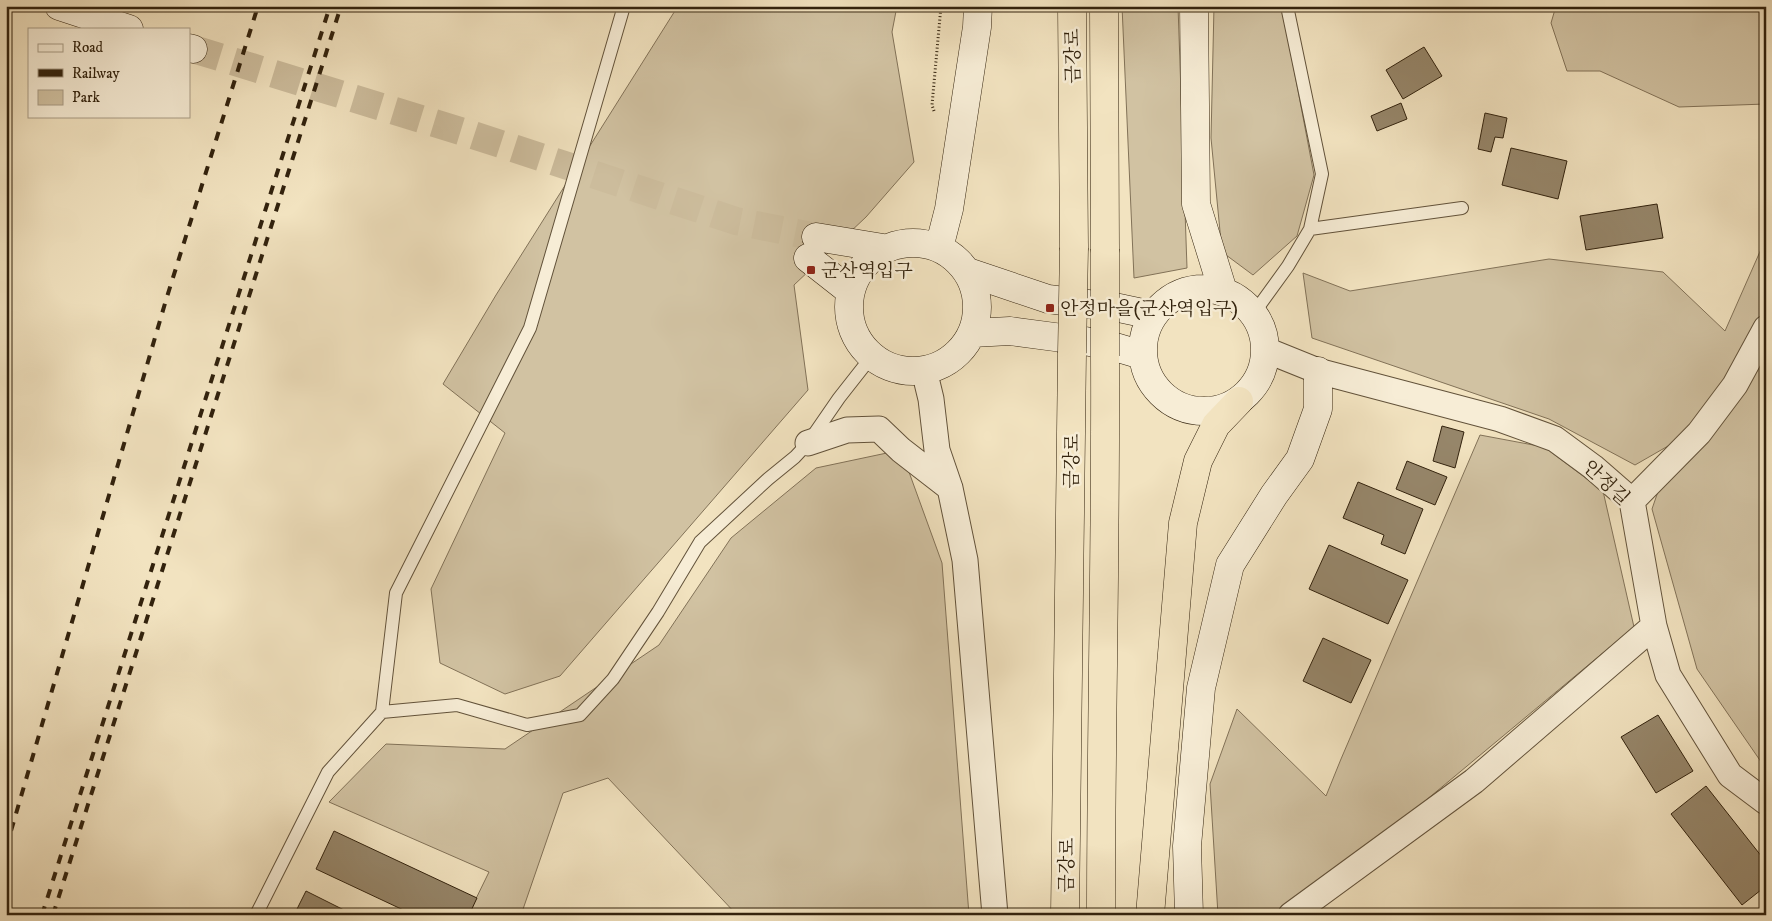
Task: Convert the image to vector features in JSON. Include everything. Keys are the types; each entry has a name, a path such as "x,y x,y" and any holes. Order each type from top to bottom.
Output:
{"highway":[{"name":"금강로","path":"1065,915 1074,248 1072,6"},
{"name":"금강로","path":"1101,915 1101,765 1106,516 1104,6"},
{"path":"1150,915 1183,523 1198,461 1216,425 1239,401"}],"street":[{"path":"60,6 126,28"},
{"path":"939,248 949,209 977,27 978,6"},
{"path":"1194,6 1196,204 1223,291"},
{"path":"850,290 812,248 883,248 914,242 939,248 953,256 968,272 976,291 978,313 972,333 961,351 945,366 903,371 882,364 865,350 854,332 851,319 850,290 859,271 883,248"},
{"path":"968,272 1048,299 1119,308 1152,315"},
{"path":"1203,288 1223,291 1241,299 1254,314 1263,331 1266,350 1263,370 1253,387 1239,401 1220,410 1198,411 1178,406 1160,394 1148,376 1142,355 1144,335 1152,315 1166,300 1183,291 1203,288"},
{"path":"1632,501 1698,433 1735,385 1766,328"},
{"path":"972,333 1010,331 1085,341 1142,355"},
{"name":"안정길","path":"1266,350 1318,371 1500,419 1555,439 1593,467 1632,501 1654,626 1668,674 1730,775 1766,802"},
{"path":"924,370 930,399 936,450 950,488 965,560 995,915"},
{"path":"1189,915 1187,846 1201,688 1216,622 1230,565 1274,495 1300,459 1318,409 1318,371"},
{"path":"808,443 847,430 879,429 950,488"},
{"path":"1291,915 1474,780 1654,626"}],"lane":[{"path":"256,915 328,772 382,712 396,593 530,328 624,6"},
{"path":"1254,314 1288,266 1310,229 1322,174 1287,6"},
{"path":"1310,229 1462,208"},
{"path":"382,712 457,705 526,724 580,715 612,679 658,612 700,542 768,479 795,457 808,443 838,398 872,356"}],"green space":[{"path":"678,6 897,6 892,32 914,162 866,217 794,285 808,390 560,676 505,694 440,663 431,589 505,433 443,384 496,295"},
{"path":"1122,6 1178,6 1187,268 1134,278"},
{"path":"1214,6 1282,6 1314,175 1297,236 1253,275 1222,252 1211,138"},
{"path":"1556,6 1766,6 1766,104 1679,107 1600,71 1567,71 1551,23"},
{"path":"1766,238 1766,769 1697,669 1652,509 1675,442 1635,465 1549,419 1312,338 1303,273 1350,291 1549,259 1663,272 1725,331"},
{"path":"1480,435 1544,447 1603,491 1634,627 1383,836 1276,915 1218,915 1210,784 1237,709 1326,796"},
{"path":"901,450 942,563 969,915 737,915 608,778 563,793 521,915 468,915 489,872 329,802 386,744 505,749 659,645 731,538 816,468"}],"building":[{"path":"1361,6 1382,6 1382,11 1361,9"},
{"path":"1424,47 1442,76 1403,99 1386,70"},
{"path":"1401,103 1407,119 1377,131 1371,116"},
{"path":"1485,113 1507,118 1503,138 1495,137 1491,152 1478,149"},
{"path":"1511,148 1567,161 1558,199 1502,185"},
{"path":"1657,204 1663,238 1586,250 1580,216"},
{"path":"1442,426 1464,432 1455,468 1433,461"},
{"path":"1407,461 1447,477 1435,505 1396,489"},
{"path":"1358,482 1423,509 1405,554 1381,544 1384,535 1343,518"},
{"path":"1329,545 1408,580 1388,624 1309,589"},
{"path":"1323,638 1371,660 1351,703 1303,681"},
{"path":"1658,715 1693,771 1656,793 1621,737"},
{"path":"1706,786 1766,862 1766,886 1742,905 1671,814"},
{"path":"334,831 477,898 469,915 414,915 316,869"},
{"path":"306,891 354,915 294,915"}],"tunnel":[{"path":"193,49 473,135 736,221 816,237"}],"railway":[{"path":"6,848 166,300 258,6"},
{"path":"42,915 330,6"},
{"path":"53,915 341,6"}],"place":[{"name":"군산역입구","path":"811,270"},
{"name":"안정마을(군산역입구)","path":"1050,308"}]}
